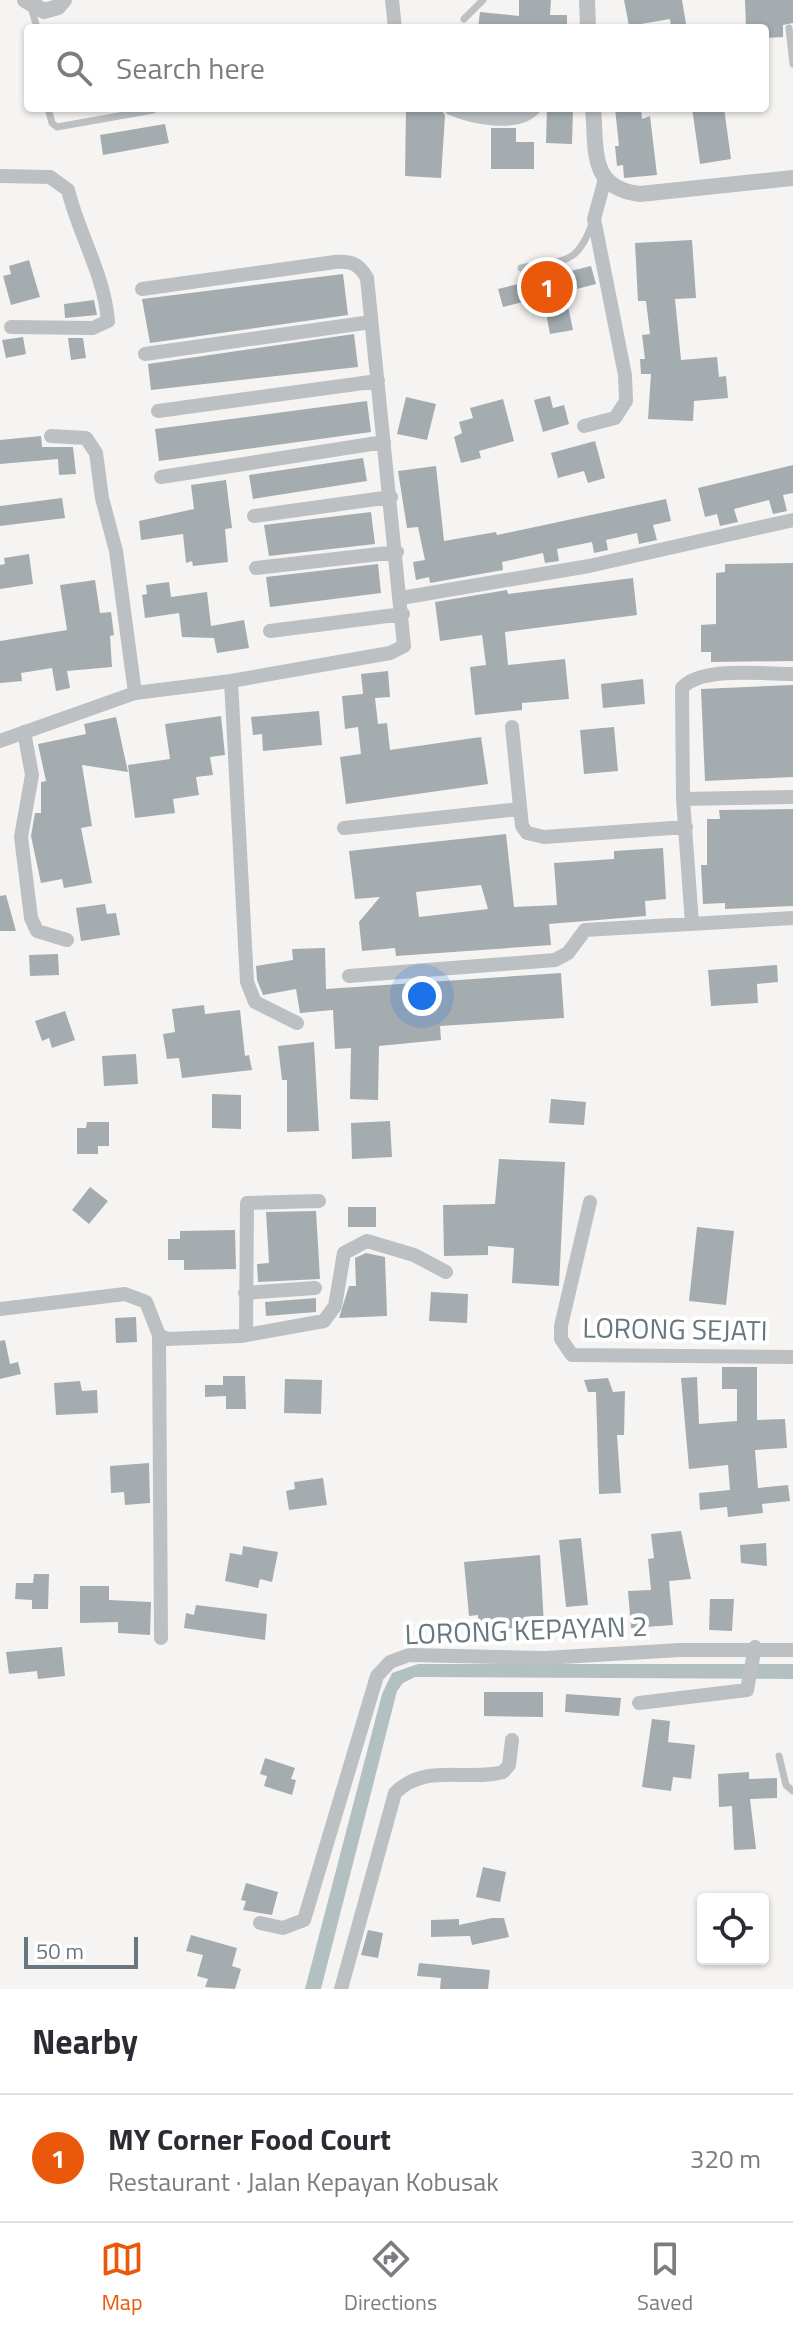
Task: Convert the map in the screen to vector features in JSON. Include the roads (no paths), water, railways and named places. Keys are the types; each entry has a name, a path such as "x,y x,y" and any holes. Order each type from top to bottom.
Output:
{"street":[{"path":"392,0 395,24"},
{"path":"587,0 588,24"},
{"path":"26,2 62,3"},
{"path":"476,112 513,118 531,112"},
{"path":"593,112 600,171 605,179 624,192 640,194 793,178"},
{"path":"0,176 40,176 62,183 93,257 108,316 106,325 93,328 11,327"},
{"path":"584,426 615,418 621,413 627,389 594,219 605,179"},
{"path":"0,741 135,693 231,681 390,653 404,646 397,552 367,278 361,268 347,261 142,289"},
{"path":"145,354 371,322"},
{"path":"158,411 378,381"},
{"path":"51,436 86,438 96,453 102,498 116,551 135,693"},
{"path":"161,477 384,442"},
{"path":"254,516 391,497"},
{"path":"401,598 589,566 793,520"},
{"path":"256,568 397,552"},
{"path":"270,631 403,614"},
{"path":"692,924 679,698 688,681 706,675 793,674"},
{"path":"231,681 247,982 255,1002 297,1023"},
{"path":"512,727 522,826 527,833 544,837 686,827"},
{"path":"24,732 32,775 21,837 31,918 37,931 67,940"},
{"path":"683,799 793,797"},
{"path":"344,828 520,809"},
{"path":"349,976 555,960 568,953 578,935 585,930 793,918"},
{"path":"246,1335 247,1203 319,1201"},
{"name":"LORONG SEJATI","path":"590,1202 561,1326 561,1339 572,1355 793,1357"},
{"path":"159,1335 175,1341 246,1335 324,1321 335,1306 344,1253 367,1241 398,1249 446,1272"},
{"path":"245,1293 315,1288"},
{"path":"0,1309 134,1295 150,1308 159,1335 161,1638"},
{"name":"LORONG KEPAYAN 2","path":"260,1923 283,1928 304,1920 377,1676 390,1662 409,1655 570,1657 754,1654 793,1650"},
{"path":"639,1703 694,1694 742,1692 751,1682 754,1654"},
{"path":"341,1989 395,1793 414,1779 434,1774 503,1772 509,1765 512,1740"}],"lane":[{"path":"464,19 483,0"},
{"path":"26,2 37,24"},
{"path":"43,24 62,3"},
{"path":"789,28 793,64"},
{"path":"49,112 52,123 57,127 142,112"},
{"path":"521,268 575,256 582,250 594,219"},
{"path":"779,1756 786,1785 793,1791"}],"place":[{"name":"MY Corner Food Court","path":"547,287"}]}
